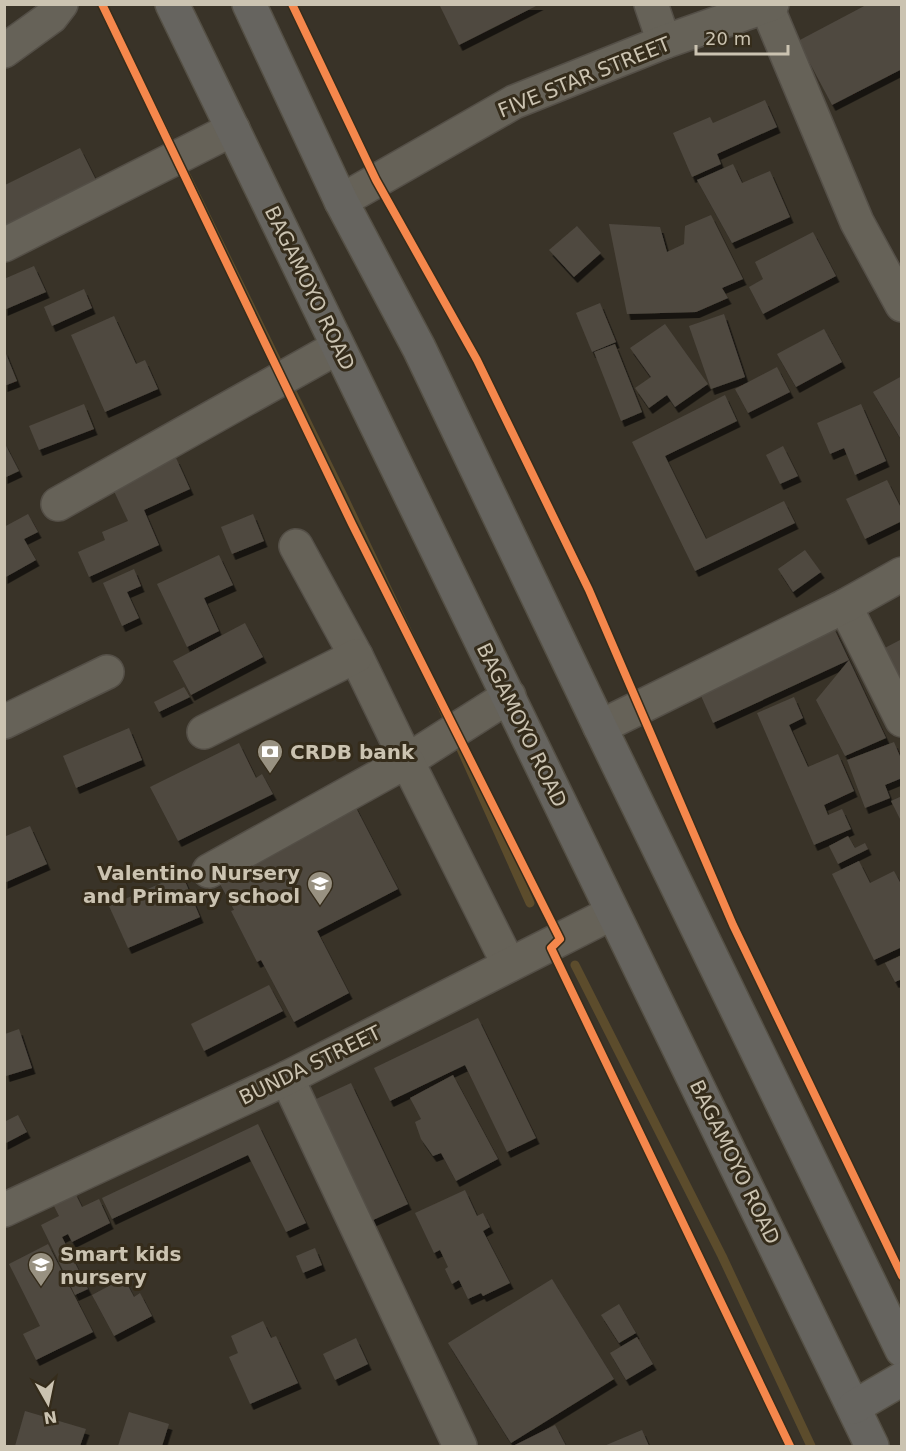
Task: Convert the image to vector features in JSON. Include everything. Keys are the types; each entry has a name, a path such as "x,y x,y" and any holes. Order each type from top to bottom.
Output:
{"highway":[{"name":"BAGAMOYO ROAD","path":"171,4 872,1446"},
{"path":"249,4 341,201 419,348 902,1350"},
{"path":"854,1407 902,1379"}],"street":[{"path":"4,51 51,17 61,4"},
{"path":"651,4 664,42"},
{"path":"769,6 856,222 902,305"},
{"name":"FIVE STAR STREET","path":"341,201 514,102 664,42 769,6"},
{"path":"4,245 233,129"},
{"path":"58,504 338,346"},
{"path":"296,546 356,656 508,965"},
{"path":"600,727 845,606 902,574"},
{"path":"845,606 902,720"},
{"path":"204,732 356,656"},
{"path":"4,722 107,672"},
{"path":"209,871 408,761 509,696"},
{"name":"BUNDA STREET","path":"4,1210 287,1078 612,913"},
{"path":"287,1078 460,1446"}],"building":[{"path":"439,4 540,4 459,45"},
{"path":"868,4 902,4 902,69 832,105 798,41"},
{"path":"765,100 777,127 717,154 721,164 692,177 673,133 710,117 713,123"},
{"path":"80,148 97,182 5,229 5,185"},
{"path":"733,164 742,183 770,171 790,217 732,243 697,180"},
{"path":"711,215 743,279 722,288 728,298 696,312 627,314 609,224 660,227 667,252 684,244 685,226"},
{"path":"577,226 601,253 574,277 549,250"},
{"path":"813,232 836,276 763,314 749,287 763,279 755,262"},
{"path":"34,266 46,292 4,310 4,279"},
{"path":"84,289 92,308 52,326 44,307"},
{"path":"600,303 616,342 592,352 576,313"},
{"path":"724,314 745,377 711,389 689,326"},
{"path":"114,316 136,364 145,360 158,389 105,412 71,335"},
{"path":"665,324 708,384 675,407 667,395 649,408 635,388 651,377 630,348"},
{"path":"824,329 842,362 796,387 777,354"},
{"path":"615,344 642,412 621,421 594,352"},
{"path":"4,349 17,381 4,386"},
{"path":"777,367 790,392 748,413 735,389"},
{"path":"902,376 902,441 873,392"},
{"path":"725,395 737,421 665,456 706,539 784,501 795,523 695,571 632,442"},
{"path":"84,404 94,429 39,450 29,426"},
{"path":"861,404 886,461 855,475 844,448 830,454 817,423"},
{"path":"4,442 19,471 4,478"},
{"path":"783,446 798,476 780,484 766,455"},
{"path":"176,458 190,489 144,510 159,545 89,577 78,552 105,540 102,532 128,521 112,487"},
{"path":"887,480 902,510 902,521 865,539 846,499"},
{"path":"28,514 38,532 24,539 36,560 4,578 4,527"},
{"path":"253,514 264,541 232,554 221,527"},
{"path":"805,550 821,572 793,592 778,569"},
{"path":"219,555 233,585 204,598 219,631 187,647 157,584"},
{"path":"134,569 141,586 127,592 139,618 122,626 103,583"},
{"path":"245,623 263,657 191,695 173,661"},
{"path":"833,626 886,738 845,756 816,700 849,660 713,723 698,689"},
{"path":"902,639 902,681 895,685 877,652"},
{"path":"184,687 190,697 159,712 154,702"},
{"path":"794,697 803,718 789,725 808,767 838,754 854,791 824,805 828,815 842,809 851,829 814,845 757,713"},
{"path":"129,728 142,760 76,788 63,756"},
{"path":"894,742 902,761 902,778 885,785 890,798 865,808 847,760"},
{"path":"239,743 256,778 262,774 273,794 178,841 150,787"},
{"path":"902,796 902,823 891,801"},
{"path":"354,804 398,889 317,931 349,993 294,1022 261,960 257,962 231,911 234,910 213,871"},
{"path":"30,826 47,864 4,883 4,832 6,836"},
{"path":"848,836 855,848 865,843 868,849 838,864 829,846"},
{"path":"859,861 870,883 894,871 902,886 902,947 874,960 832,874"},
{"path":"182,874 200,917 128,948 109,906"},
{"path":"902,955 902,979 895,982 885,963"},
{"path":"269,985 283,1011 204,1051 191,1024"},
{"path":"478,1018 536,1138 507,1152 465,1065 390,1101 374,1068"},
{"path":"19,1029 32,1068 6,1076 5,1034"},
{"path":"453,1075 498,1159 456,1181 441,1153 433,1156 421,1139 415,1122 421,1119 410,1098"},
{"path":"351,1083 408,1204 371,1221 314,1100"},
{"path":"18,1115 27,1132 4,1144 4,1122"},
{"path":"258,1124 306,1223 286,1232 248,1155 112,1219 102,1198"},
{"path":"465,1190 477,1216 483,1213 490,1227 483,1231 510,1283 483,1296 481,1293 468,1299 459,1280 452,1284 445,1269 448,1267 440,1250 434,1253 415,1213"},
{"path":"74,1191 82,1207 99,1199 110,1223 72,1242 68,1234 62,1237 88,1289 75,1295 41,1225 59,1216 52,1202"},
{"path":"48,1244 93,1332 36,1360 23,1334 40,1326 9,1264"},
{"path":"315,1248 322,1265 303,1273 296,1256"},
{"path":"124,1278 134,1297 140,1293 152,1316 114,1336 92,1295"},
{"path":"552,1279 614,1379 511,1443 448,1343"},
{"path":"619,1304 636,1333 619,1343 601,1315"},
{"path":"263,1321 271,1338 276,1336 298,1383 250,1404 229,1357 238,1353 231,1336"},
{"path":"637,1337 653,1364 626,1380 610,1353"},
{"path":"356,1338 368,1364 335,1380 323,1354"},
{"path":"25,1411 86,1429 80,1446 15,1446"},
{"path":"129,1412 169,1424 162,1446 118,1446"},
{"path":"555,1425 566,1446 513,1446"},
{"path":"642,1430 649,1446 604,1446"}],"waterway":[{"path":"102,4 345,500 427,673 530,903"},
{"path":"575,965 722,1256 811,1446"}],"cycle path":[{"path":"102,4 352,524 560,939 551,948 790,1446"},
{"path":"292,4 376,180 477,360 589,590 733,925 902,1276"}],"place":[{"name":"CRDB bank","path":"270,775"},
{"name":"Valentino Nursery and Primary school","path":"320,907"},
{"name":"Smart kids nursery","path":"41,1288"}]}
